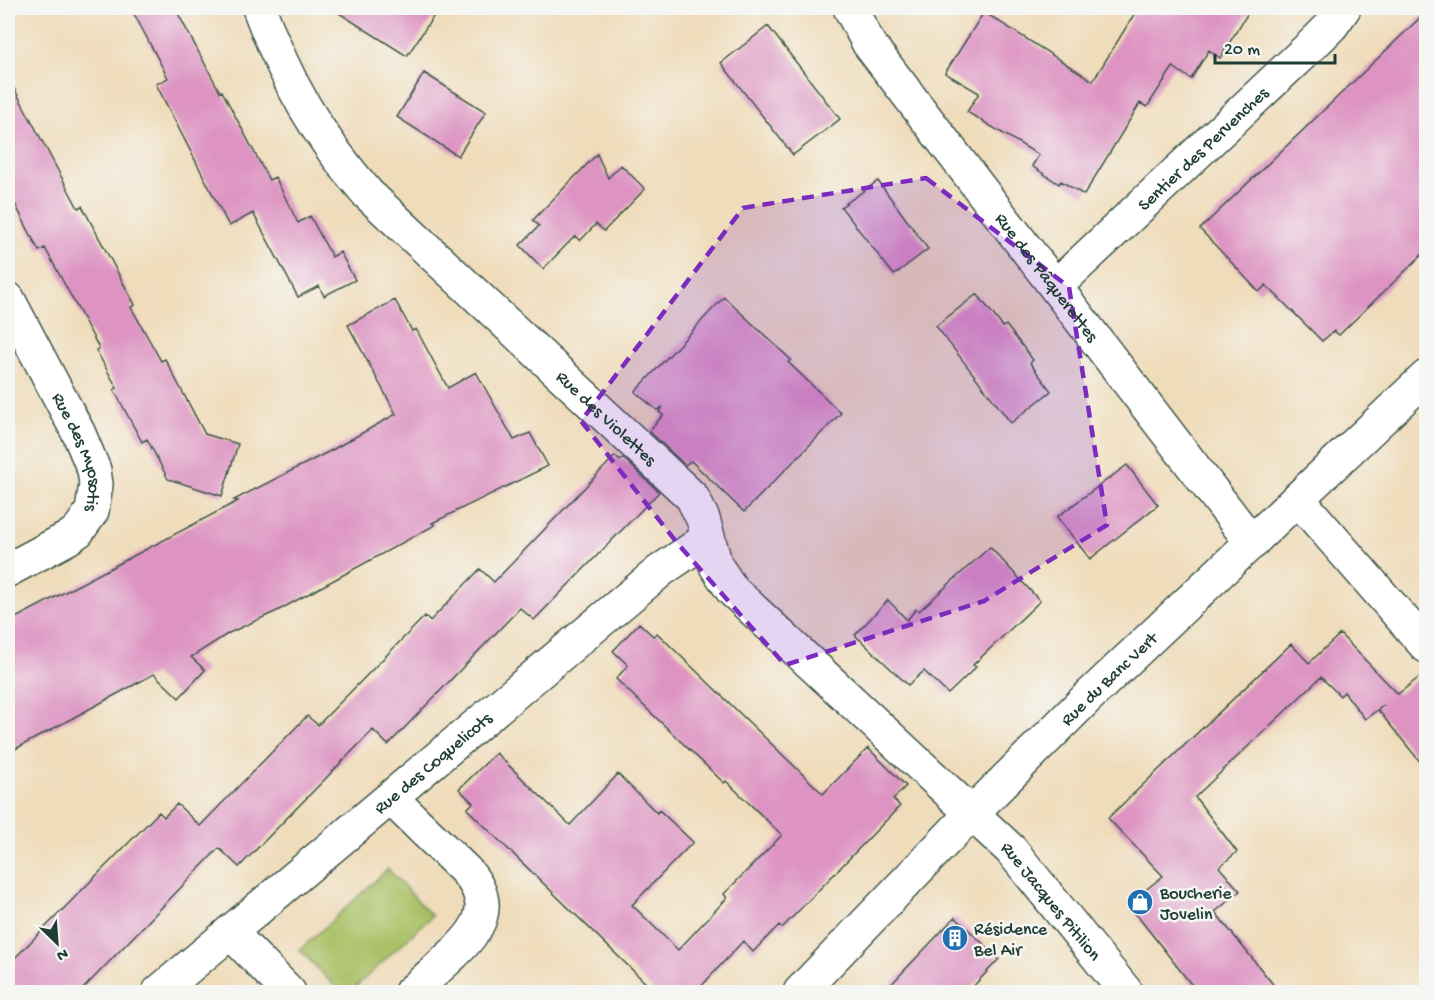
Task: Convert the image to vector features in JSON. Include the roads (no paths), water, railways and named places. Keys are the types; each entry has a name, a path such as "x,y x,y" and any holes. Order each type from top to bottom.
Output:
{"street":[{"name":"Rue des Violettes","path":"259,8 279,59 303,108 335,155 352,175 386,212 692,497 703,519 716,566 742,601 971,814"},
{"name":"Rue des Pâquerettes","path":"850,8 869,44 1252,543"},
{"name":"Sentier des Pervenches","path":"1056,285 1124,224 1316,41 1332,25 1344,8"},
{"name":"Rue des Myosotis","path":"8,299 79,434 94,470 96,484 92,512 78,531 8,570"},
{"name":"Rue du Banc Vert","path":"800,993 971,814 1086,699 1426,377"},
{"path":"1298,499 1426,646"},
{"name":"Rue des Coquelicots","path":"159,993 660,570 708,538"},
{"path":"391,798 466,871 482,897 482,917 467,942 411,993"},
{"name":"Rue Jacques Pitilion","path":"971,814 1025,865 1126,993"},
{"path":"230,932 289,993"}],"place":[{"name":"Boucherie Jovelin","path":"1140,902"},
{"name":"Résidence Bel Air","path":"955,938"}]}
